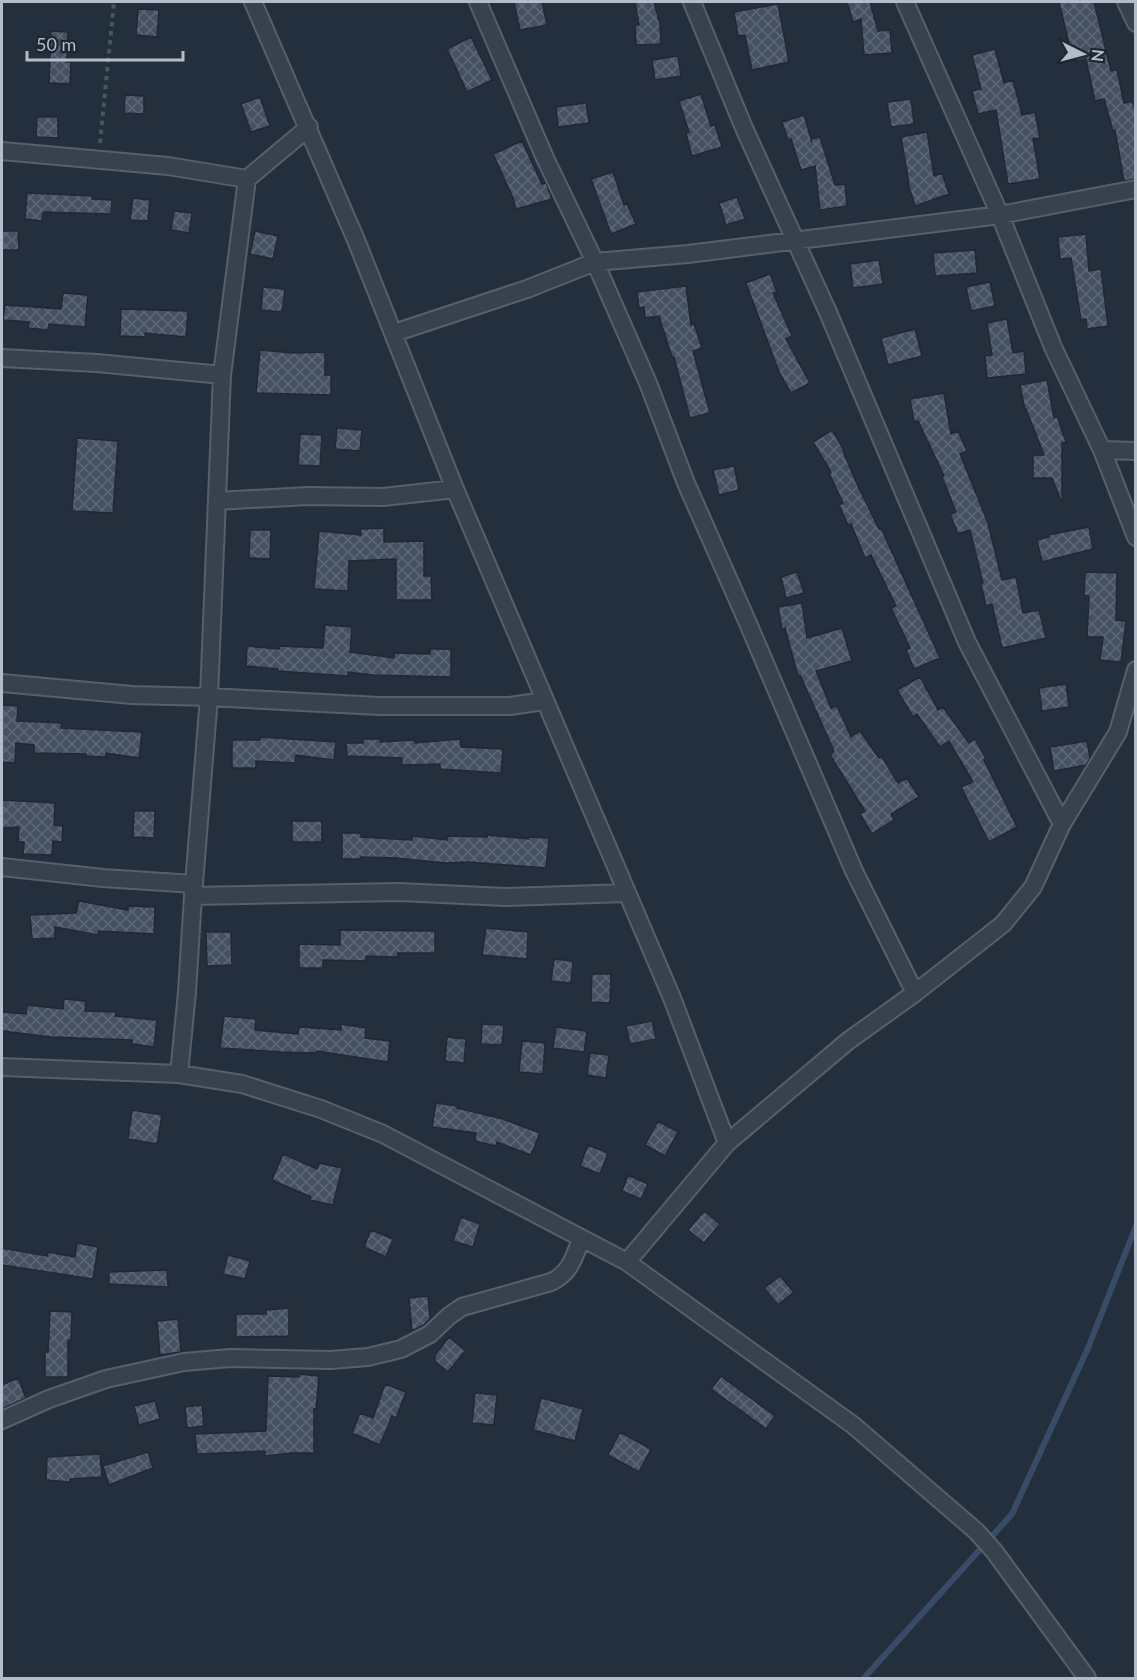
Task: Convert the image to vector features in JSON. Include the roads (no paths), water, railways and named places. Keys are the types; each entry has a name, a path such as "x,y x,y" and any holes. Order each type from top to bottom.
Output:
{"street":[{"path":"253,2 309,127 455,489 672,998 727,1143"},
{"path":"478,2 545,158 596,262 648,383 686,483 854,871 915,993"},
{"path":"692,2 744,128 827,310 967,642 1062,824"},
{"path":"904,2 1000,215 1053,347 1102,450 1136,537"},
{"path":"1126,2 1136,23"},
{"path":"179,1074 209,697 222,375 247,179 309,127"},
{"path":"2,151 168,165 247,179"},
{"path":"394,333 527,289 596,262 688,254 1000,215 1136,189"},
{"path":"2,358 107,364 222,375"},
{"path":"1102,450 1136,451"},
{"path":"217,501 308,496 382,497 455,489"},
{"path":"627,1262 727,1143 848,1041 915,993 1003,924 1034,887 1062,824 1118,732 1136,670"},
{"path":"2,683 132,695 379,706 510,706 544,700"},
{"path":"2,867 193,890 399,892 505,897 626,893"},
{"path":"2,1067 179,1074 242,1084 321,1109 383,1134 627,1262 853,1425 976,1531 994,1551 1087,1678"},
{"path":"2,1420 49,1399 106,1379 184,1362 230,1358 330,1360 368,1358 401,1349 430,1334 462,1307 562,1277 570,1267 581,1239"}],"waterway":[{"path":"864,1678 1012,1514 1088,1348 1136,1226"}]}
